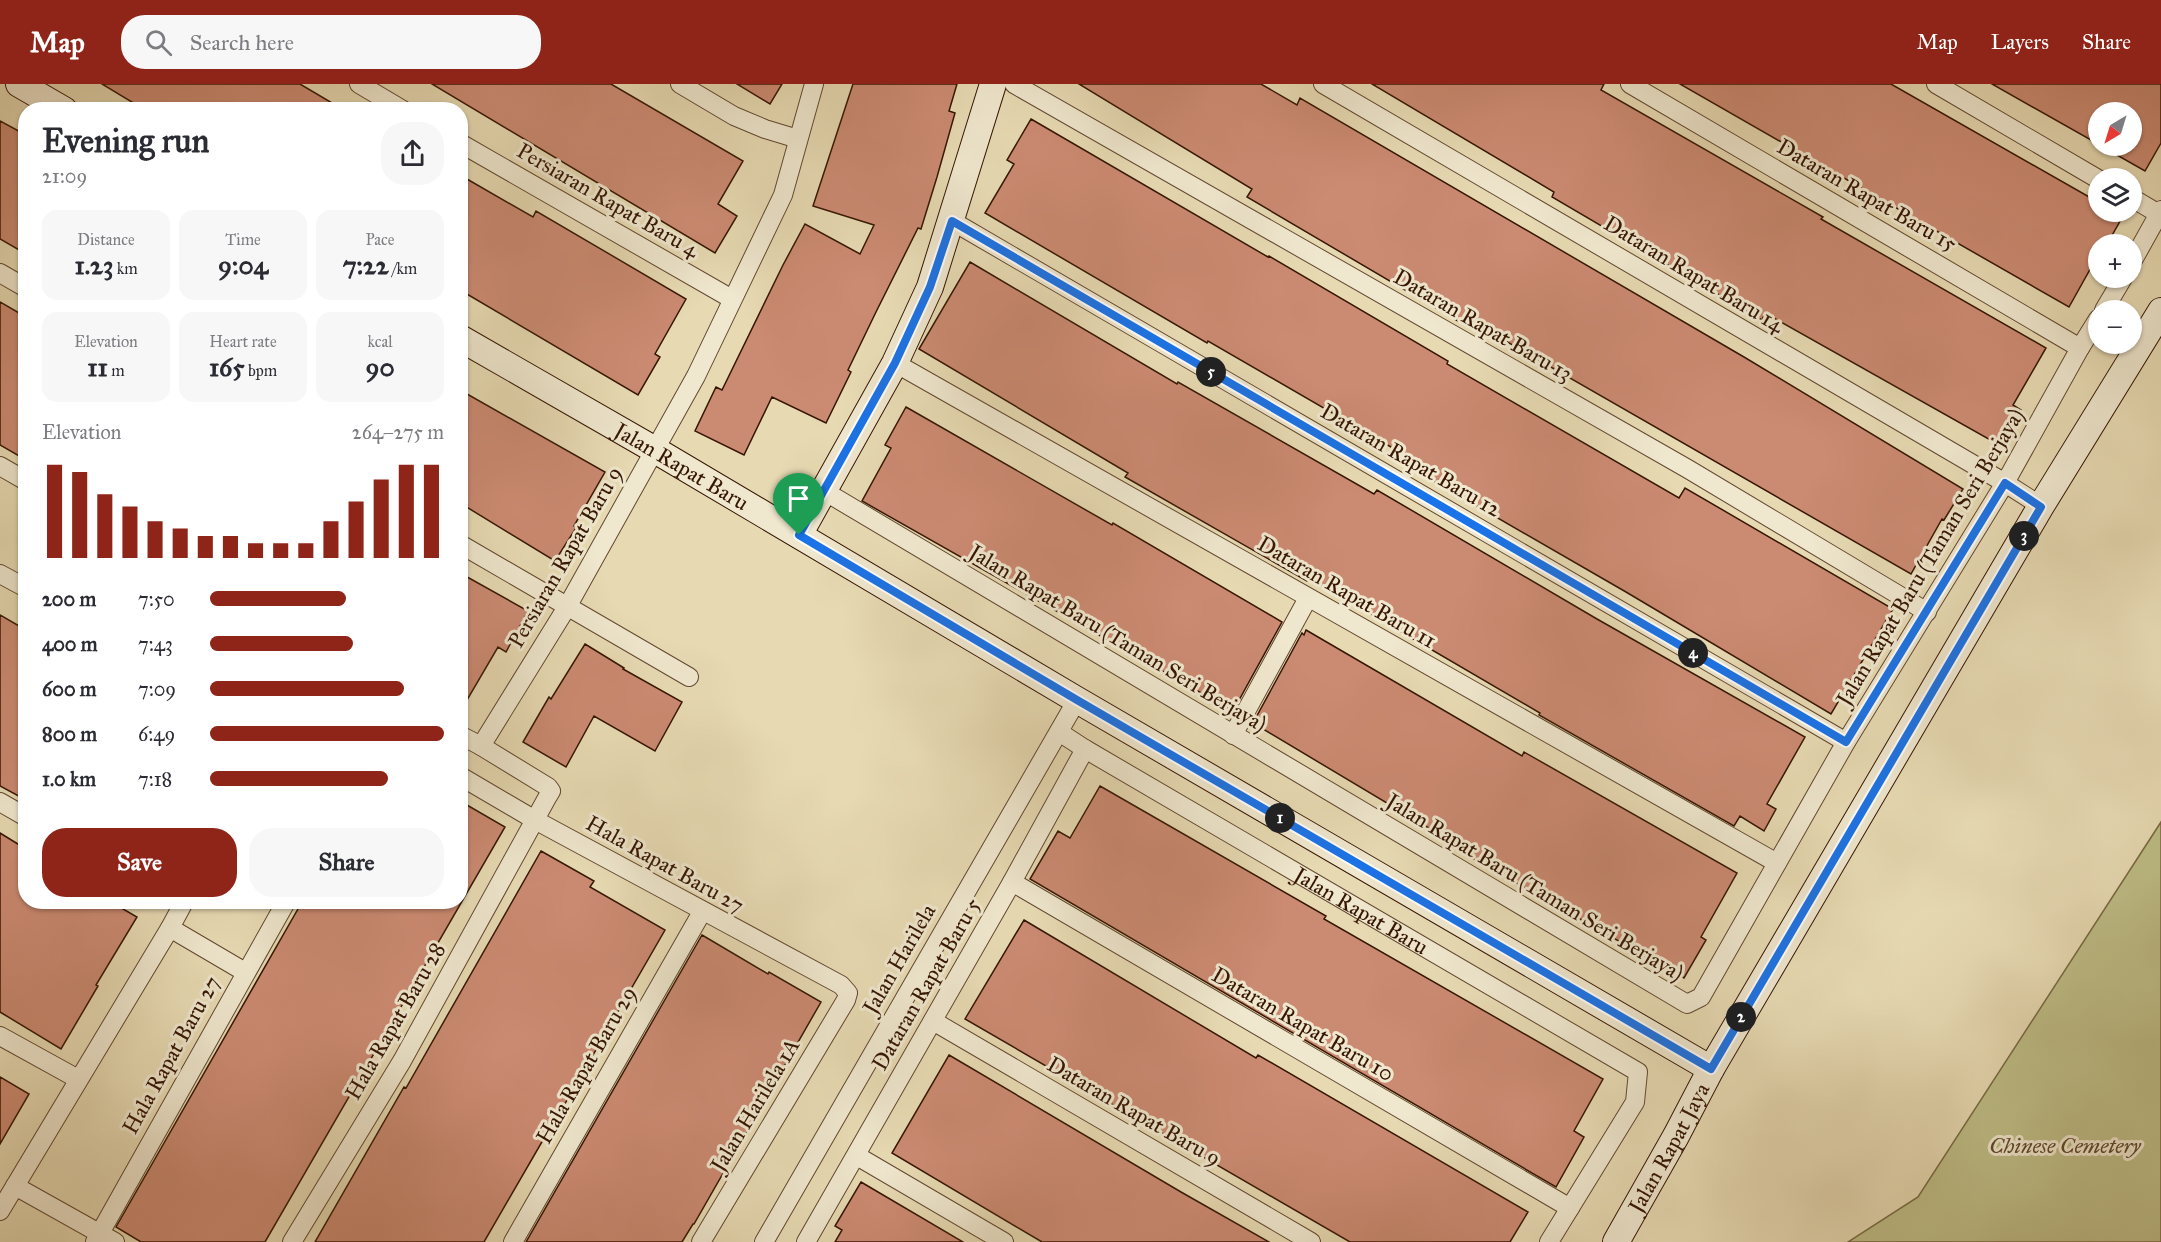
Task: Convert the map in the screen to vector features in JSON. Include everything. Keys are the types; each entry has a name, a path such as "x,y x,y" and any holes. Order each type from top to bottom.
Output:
{"street":[{"path":"19,84 50,102"},
{"path":"359,84 389,102"},
{"path":"680,84 734,116 798,139"},
{"name":"Persiaran Rapat Baru 9","path":"481,746 567,607 696,376 783,195 814,84"},
{"path":"799,535 895,363 930,287 993,84"},
{"name":"Dataran Rapat Baru 13","path":"1014,84 1678,464 1927,612"},
{"name":"Dataran Rapat Baru 14","path":"1323,84 2005,483 2041,507"},
{"name":"Dataran Rapat Baru 15","path":"1630,84 2080,348"},
{"path":"1936,84 2088,173"},
{"name":"Persiaran Rapat Baru 4","path":"468,148 732,299"},
{"path":"2142,203 2160,212 2142,244"},
{"name":"Dataran Rapat Baru 12","path":"952,221 1846,742"},
{"path":"0,273 18,283"},
{"name":"Jalan Rapat Jaya","path":"1616,1242 1711,1069 2041,507 2161,311"},
{"name":"Jalan Rapat Baru (Taman Seri Berjaya)","path":"825,491 1687,1004 1701,998 1846,742 2005,483 2088,335"},
{"name":"Jalan Rapat Baru","path":"468,343 1711,1069"},
{"name":"Dataran Rapat Baru 11","path":"895,363 1777,863"},
{"path":"0,466 18,476"},
{"path":"468,549 688,677"},
{"path":"0,574 18,584"},
{"path":"1233,735 1308,598"},
{"name":"Jalan Harilela","path":"764,1242 1077,700"},
{"name":"Jalan Rapat Baru","path":"1059,732 1638,1072 1635,1102 1570,1208"},
{"path":"468,739 548,787 551,791 535,820"},
{"name":"Dataran Rapat Baru 5","path":"806,1242 857,1156 1085,749"},
{"name":"Hala Rapat Baru 27","path":"468,781 702,912 841,985 848,993"},
{"path":"0,802 18,812"},
{"name":"Hala Rapat Baru 28","path":"292,1242 402,1061 535,820"},
{"name":"Dataran Rapat Baru 10","path":"1012,882 1570,1208"},
{"path":"0,1211 170,928 178,909"},
{"name":"Hala Rapat Baru 27","path":"15,1186 103,1239 245,972 282,909"},
{"name":"Hala Rapat Baru 29","path":"513,1242 702,912"},
{"path":"170,928 245,972"},
{"name":"Jalan Harilela 1A","path":"701,1242 846,1000 848,993"},
{"name":"Dataran Rapat Baru 9","path":"933,1021 1311,1242"},
{"path":"0,1036 78,1079"},
{"path":"857,1156 1004,1242"},
{"path":"1549,1242 1570,1208"}],"green space":[{"name":"Chinese Cemetery","path":"2161,822 2161,1242 1848,1242 1918,1197"}],"building":[{"path":"102,84 300,84 330,102 132,102"},
{"path":"432,84 611,84 743,161 718,204 737,216 715,253 468,105 468,102 462,102"},
{"path":"737,84 782,84 770,104"},
{"path":"853,84 957,84 949,111 955,113 937,177 921,229 918,228 876,312 848,370 851,372 826,423 772,397 744,455 695,431 716,387 722,390 805,224 860,254 874,225 813,206"},
{"path":"1079,84 1261,84 1297,105 1300,98 1744,357 1963,489 1944,520 1942,519 1911,574 1476,324 1473,330 1247,197 1252,189"},
{"path":"1372,84 1604,84 1601,90 2046,348 2013,405 2021,410 2001,446 1765,313 1762,320 1552,197 1554,192"},
{"path":"1680,84 1891,84 2088,196 2088,222 2120,222 2113,234 2088,234 2088,273 2069,307"},
{"path":"1992,84 2161,84 2161,143 2145,171 2119,156 2142,156 2142,102 2088,102 2088,138"},
{"path":"1031,119 1269,256 1448,361 1447,364 1679,498 1685,488 1893,609 1831,714 1406,465 1410,458 985,213 1014,164 1007,160"},
{"path":"0,121 18,131 18,249 0,239"},
{"path":"468,180 533,217 536,211 686,299 655,354 660,357 638,395 468,295"},
{"path":"970,262 1177,384 1178,382 1374,494 1377,490 1805,737 1767,804 1776,809 1764,831 1740,816 1734,826 1539,715 1540,713 1309,578 1307,581 1125,477 1128,473 919,349"},
{"path":"0,302 18,312 18,455 0,445"},
{"path":"468,395 605,472 574,526 576,528 555,561 468,508"},
{"path":"906,407 1112,525 1113,523 1282,622 1233,711 862,501 891,448 885,445"},
{"path":"468,577 528,611 506,652 498,647 468,698"},
{"path":"0,615 18,625 18,796 0,786"},
{"path":"1306,630 1522,756 1524,752 1737,873 1701,937 1706,940 1684,978 1467,855 1469,852 1253,723 1302,633 1304,635"},
{"path":"585,644 623,669 682,702 655,751 594,716 566,767 523,742 549,697 551,699"},
{"path":"1100,786 1326,916 1324,919 1603,1079 1574,1131 1584,1137 1556,1187 1030,879 1058,831 1070,838"},
{"path":"468,806 505,827 468,891"},
{"path":"0,833 18,844 18,909 123,909 137,917 61,1049 0,1012"},
{"path":"541,851 594,881 590,887 665,930 544,1140 484,1242 315,1242 404,1087 406,1088"},
{"path":"298,909 458,909 265,1242 141,1242 116,1227"},
{"path":"1024,920 1256,1058 1258,1055 1528,1212 1510,1242 1350,1242 965,1019"},
{"path":"702,935 821,1002 694,1224 682,1242 526,1242"},
{"path":"949,1055 1269,1242 1042,1242 892,1153"},
{"path":"0,1077 29,1094 0,1144"},
{"path":"861,1182 963,1242 835,1242 842,1230 835,1226"}],"route":[{"path":"952,221 1846,742 2005,483 2041,507 1711,1069 1077,700 799,535 895,363 930,287 952,221"}]}
